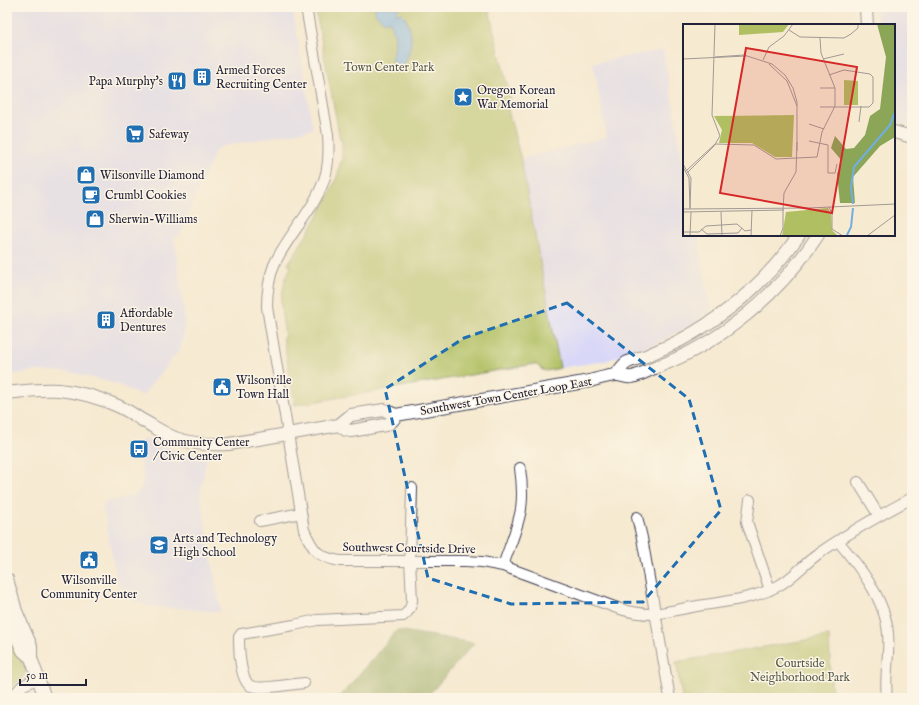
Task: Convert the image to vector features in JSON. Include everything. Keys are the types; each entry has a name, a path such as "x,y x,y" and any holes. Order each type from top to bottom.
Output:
{"main road":[{"path":"865,8 867,24"},
{"path":"895,132 912,137"},
{"path":"616,375 626,363 694,333 730,308 768,274 798,236"},
{"name":"Southwest Town Center Loop East","path":"7,393 60,390 82,394 120,407 174,438 213,445 229,444 339,425 346,430 351,431 379,426 389,424 394,420 396,415 586,382 616,375 631,377 666,364 698,348 724,331 759,304 779,284 817,236"},
{"path":"7,580 16,611 31,646 31,658 44,698"},
{"path":"7,614 23,651 31,658"}],"street":[{"name":"Southwest Courtside Drive","path":"306,7 328,135 327,168 316,199 274,266 267,297 268,317 304,530 310,545 315,551 330,559 340,561 476,561 503,566 617,608 631,612 655,614 739,599 770,590 787,581 817,555 838,541 912,498"},
{"path":"503,566 517,525 521,508 522,486 520,468"},
{"path":"858,482 879,516"},
{"path":"304,683 264,688 249,685 242,674 239,642 240,636 247,633 317,620 404,616 411,607 412,601 410,560 412,488"},
{"path":"750,500 747,522 770,590"},
{"path":"260,521 301,513"},
{"path":"637,517 670,698"},
{"path":"838,541 857,564 877,597 883,611 888,634 887,698"},
{"path":"11,698 22,686 38,678"}],"highlighted area":[{"path":"567,303 689,399 721,510 643,602 511,604 428,578 385,389 464,338"}],"shaded area":[{"path":"7,7 292,7 313,129 219,147 215,151 179,237 174,237 184,313 183,337 180,349 142,396 117,384 74,373 36,371 7,375"},
{"path":"876,7 912,7 912,126 895,122 895,24 878,24"},
{"path":"663,50 683,161 683,236 697,236 711,312 695,323 651,346 605,361 560,368 521,159 607,137 593,63"},
{"name":"Arts and Technology High School","path":"146,438 183,454 207,457 200,494 221,612 147,606 135,601 117,582 103,506 105,502 132,496 140,491 143,482 139,445 142,440"}],"green space":[{"name":"Town Center Park","path":"315,7 489,7 510,96 507,105 521,160 560,368 545,371 535,364 295,405 283,337 285,336 281,299 285,280 291,266 288,264 328,198 336,179 340,163 342,162 342,139 340,139"},
{"path":"7,627 25,666 26,672 24,676 7,691"},
{"path":"397,630 474,643 426,698 339,698"},
{"name":"Courtside Neighborhood Park","path":"829,636 832,698 682,698 676,662"}],"water":[{"path":"375,7 398,7 399,8 396,13 398,15 401,12 406,19 411,33 411,40 409,53 403,68 391,61 395,45 393,31 389,20 385,22 375,13"}],"place":[{"name":"Armed Forces Recruiting Center","path":"202,77"},
{"name":"Papa Murphy's","path":"177,81"},
{"name":"Oregon Korean War Memorial","path":"463,97"},
{"name":"Safeway","path":"135,134"},
{"name":"Wilsonville Diamond","path":"86,175"},
{"name":"Crumbl Cookies","path":"91,195"},
{"name":"Sherwin-Williams","path":"95,219"},
{"name":"Affordable Dentures","path":"106,320"},
{"name":"Wilsonville Town Hall","path":"222,387"},
{"name":"Community Center / Civic Center","path":"139,449"},
{"name":"Arts and Technology High School","path":"159,545"},
{"name":"Wilsonville Community Center","path":"89,560"}]}
